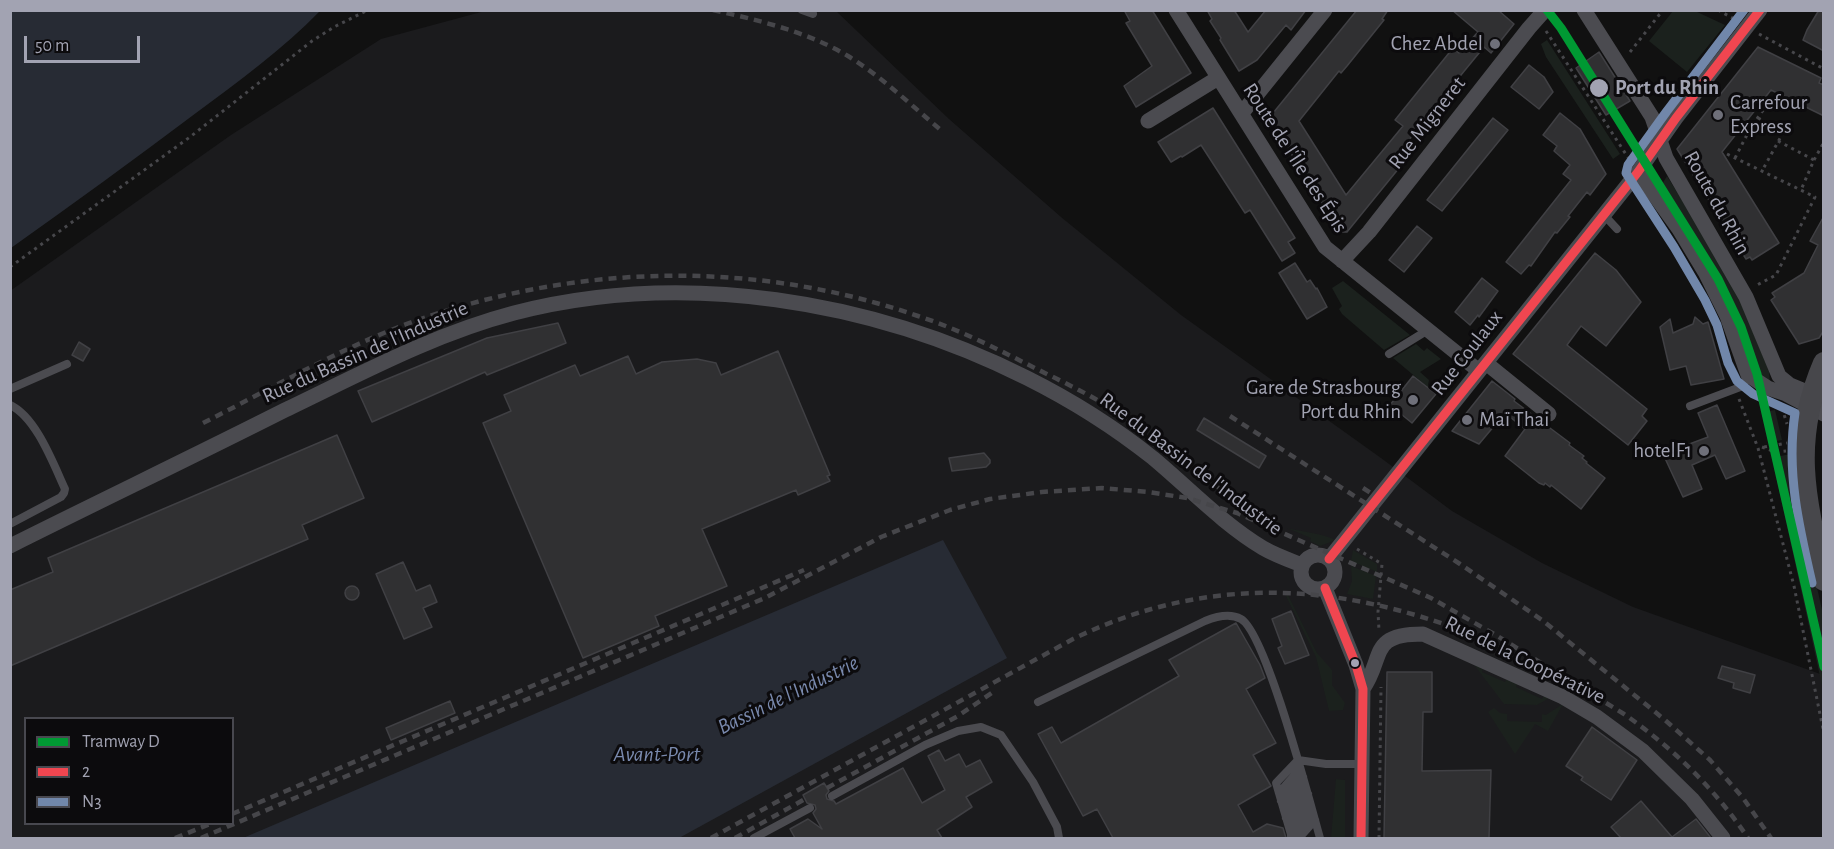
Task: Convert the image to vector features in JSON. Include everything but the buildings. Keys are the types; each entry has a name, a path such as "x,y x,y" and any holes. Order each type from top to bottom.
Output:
{"main road":[{"path":"1824,363 1817,403 1803,452 1805,493 1824,580"}],"street":[{"name":"Route de l'Île des Épis","path":"1176,10 1325,247 1428,330 1549,414"},
{"path":"1242,113 1325,10"},
{"name":"Route du Rhin","path":"1584,10 1652,117 1666,158 1746,297 1779,376 1784,382 1817,403"},
{"name":"Rue Coulaux","path":"1329,559 1638,172 1740,23 1760,10"},
{"name":"Rue Migneret","path":"1342,261 1368,232 1529,28 1538,13"},
{"name":"Route de l'Île des Épis","path":"1148,121 1218,78"},
{"name":"Route du Rhin","path":"1638,172 1679,229 1705,272 1727,316 1748,375"},
{"name":"Rue du Bassin de l'Industrie","path":"10,546 389,360 473,325 515,313 590,298 677,293 771,299 869,317 944,341 985,358 1053,392 1112,428 1149,455 1224,519 1264,548 1302,565"},
{"path":"1748,375 1768,388 1817,403"},
{"path":"1316,555 1329,559 1334,564 1335,575 1331,584 1314,590 1304,583 1300,575 1305,561 1316,555"},
{"path":"1325,588 1356,665 1363,689 1361,838"},
{"name":"Rue de la Coopérative","path":"1380,649 1404,634 1423,634 1563,697 1597,717 1643,751 1692,799 1723,838"},
{"path":"1363,689 1369,681 1380,649"}],"lane":[{"path":"802,10 813,14"},
{"path":"1604,215 1617,229"},
{"path":"1389,354 1428,330"},
{"path":"10,389 67,364"},
{"path":"1690,406 1743,386 1748,375"},
{"path":"10,405 19,409 32,423 65,489 61,497 10,524"},
{"path":"1038,702 1205,621 1215,617 1230,616 1241,619 1258,642 1298,760 1320,838"},
{"path":"832,796 925,745 958,730 981,727 1001,735 1033,782 1057,827 1059,838"},
{"path":"1298,760 1326,764 1362,764"},
{"path":"1294,838 1288,826 1276,783 1298,760"},
{"path":"1280,797 1303,777"},
{"path":"1285,814 1303,777"},
{"path":"1285,814 1310,803"},
{"path":"1288,826 1310,803"},
{"path":"1294,838 1310,803"},
{"path":"754,838 810,808"},
{"path":"1294,838 1315,820"}],"path":[{"path":"10,267 190,137 312,41 368,10"},
{"path":"1630,51 1663,10"},
{"path":"1718,10 1824,69"},
{"path":"1538,13 1628,158"},
{"path":"1735,158 1774,95"},
{"path":"1758,118 1784,131 1762,171"},
{"path":"1778,141 1814,160"},
{"path":"1801,190 1824,142"},
{"path":"1727,154 1815,197 1776,276 1757,285"},
{"path":"1735,389 1758,448 1803,623 1824,734"},
{"path":"1758,448 1791,442"},
{"path":"1350,543 1382,564 1378,612 1380,649"},
{"path":"1379,838 1381,681"}],"shaded area":[{"path":"485,11 836,11 949,119 1061,217 1181,315 1452,511 1542,563 1633,607 1823,675 1823,838 11,838 10,291 231,135 381,39"},
{"path":"1673,11 1695,11 1725,25 1687,72 1649,41"},
{"path":"1547,40 1620,154 1613,159 1546,57 1541,44"},
{"path":"1667,176 1732,281 1769,371 1770,383 1753,373 1658,191"},
{"path":"1343,281 1410,335 1384,350 1339,309 1342,306 1332,288"},
{"path":"1416,344 1424,351 1427,348 1441,359 1420,372 1429,380 1428,385 1436,394 1393,358"},
{"path":"1775,410 1782,440 1770,442 1763,412"},
{"path":"1793,455 1796,495 1823,614 1823,690 1772,458"},
{"path":"1287,528 1336,540 1320,546 1310,541 1311,538"},
{"path":"1353,550 1377,564 1377,572 1351,561"},
{"path":"1351,566 1376,576 1373,599 1347,594 1352,581"},
{"path":"1288,595 1317,653 1332,670 1332,685 1345,703 1343,710 1329,711 1316,657 1286,596"},
{"path":"1472,662 1484,667 1482,672 1505,682 1508,677 1518,682 1516,687 1542,699 1545,694 1551,697 1537,705 1504,704"},
{"path":"1563,704 1548,731 1535,724 1515,754 1488,712 1494,708 1500,713 1507,714 1507,721 1542,722 1542,714 1546,715"},
{"path":"1336,779 1345,780 1345,838 1331,838"}],"water":[{"path":"11,10 320,11 276,52 244,77 11,248"},
{"name":"Avant-Port","path":"943,540 1007,658 679,838 243,838"}],"railway":[{"path":"713,10 782,28 833,48 873,73 942,131"},
{"path":"203,423 302,371 378,335 467,305 531,290 595,280 660,276 725,277 790,284 854,297 918,316 972,337 1099,401 1170,449 1251,513"},
{"path":"1230,416 1460,564 1542,620 1665,720 1710,760 1743,798 1771,838"},
{"path":"234,824 765,598 881,537 950,510 990,499 1042,492 1102,488 1187,498 1237,513 1431,598 1494,634 1642,727 1692,770 1722,803 1748,838"},
{"path":"1363,488 1385,502"},
{"path":"234,813 804,570"},
{"path":"711,838 1073,639 1127,617 1181,602 1234,594 1288,593 1341,598 1395,609 1502,647"},
{"path":"827,788 958,716 996,690"},
{"path":"735,838 805,799"},
{"path":"175,838 208,825"},
{"path":"201,838 232,825"}],"tram line":[{"name":"D","path":"1547,10 1561,28 1718,279 1741,327 1757,374 1824,667"}],"transit line":[{"name":"N3","path":"1744,10 1667,111 1628,165 1626,173 1705,300 1717,325 1728,363 1737,381 1753,394 1795,413 1792,456 1795,499 1812,583"},
{"name":"2","path":"1329,559 1638,172 1676,118 1760,10"},
{"name":"2","path":"1325,588 1356,665 1363,689 1361,838"}],"place":[{"name":"Chez Abdel","path":"1495,44"},
{"name":"Port du Rhin","path":"1599,88"},
{"name":"Carrefour Express","path":"1718,115"},
{"name":"Gare de Strasbourg Port du Rhin","path":"1413,400"},
{"name":"Maï Thai","path":"1467,420"},
{"name":"hotelF1","path":"1704,451"}],"water label":[{"name":"Bassin de l'Industrie","path":"788,695"}]}
